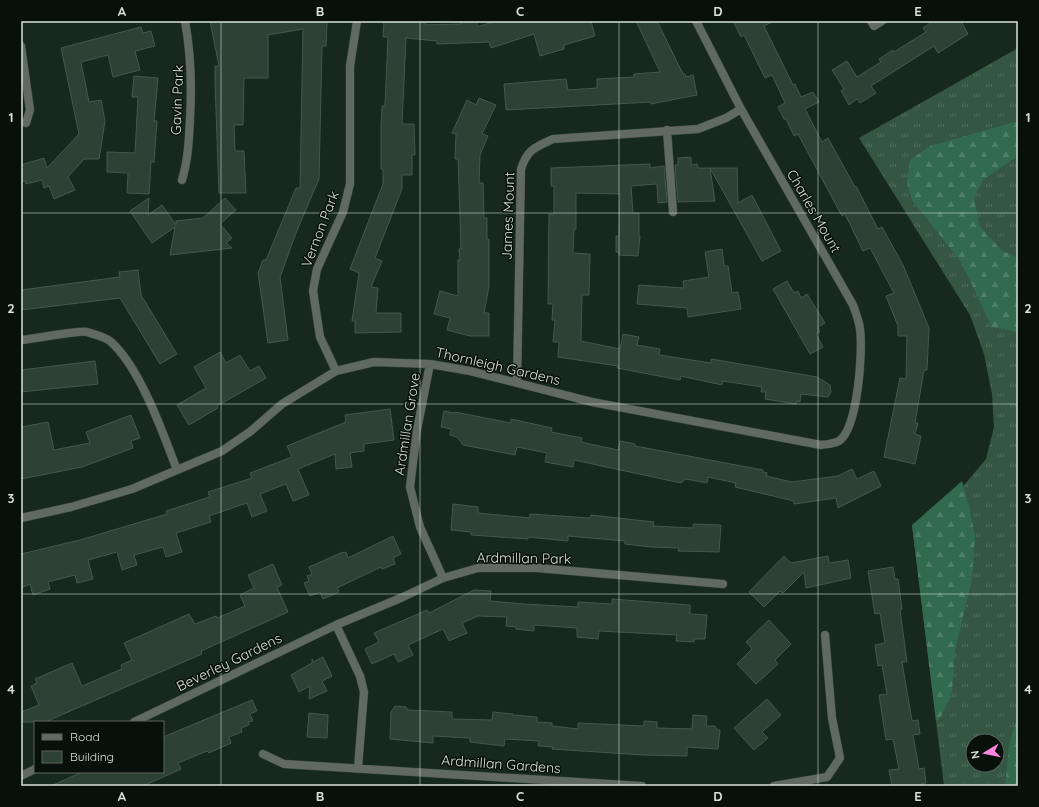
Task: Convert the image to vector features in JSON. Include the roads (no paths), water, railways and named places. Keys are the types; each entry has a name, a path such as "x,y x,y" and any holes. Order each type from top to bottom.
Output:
{"street":[{"name":"Gavin Park","path":"182,180 188,161 192,78 190,49 185,21"},
{"name":"Vernon Park","path":"336,371 320,337 315,313 313,290 317,269 343,212 350,184 350,66 357,21"},
{"name":"Charles Mount","path":"696,21 741,109 853,305 860,328 861,352 850,426"},
{"path":"871,21 874,26 882,21"},
{"path":"21,46 30,110 26,123"},
{"name":"James Mount","path":"517,383 521,176 525,157 535,147 553,139 698,129 726,118 741,109"},
{"path":"667,130 673,212"},
{"path":"21,340 86,332 109,341 124,358 139,382 159,421 177,470"},
{"name":"Thornleigh Gardens","path":"21,518 132,489 222,451 251,431 282,404 336,371 374,362 430,364 470,371 592,402 821,445 831,444 840,440 850,426"},
{"name":"Ardmillan Grove","path":"430,364 417,430 410,487 420,527 443,578"},
{"name":"Ardmillan Park","path":"336,625 403,597 443,578 478,568 537,568 723,584"},
{"path":"336,625 360,676 364,692 358,768"},
{"name":"Beverley Gardens","path":"136,721 336,625"},
{"path":"774,786 827,777 840,758 832,718 825,635"},
{"name":"Ardmillan Gardens","path":"263,754 284,764 642,786"},
{"path":"21,776 34,770"}]}
